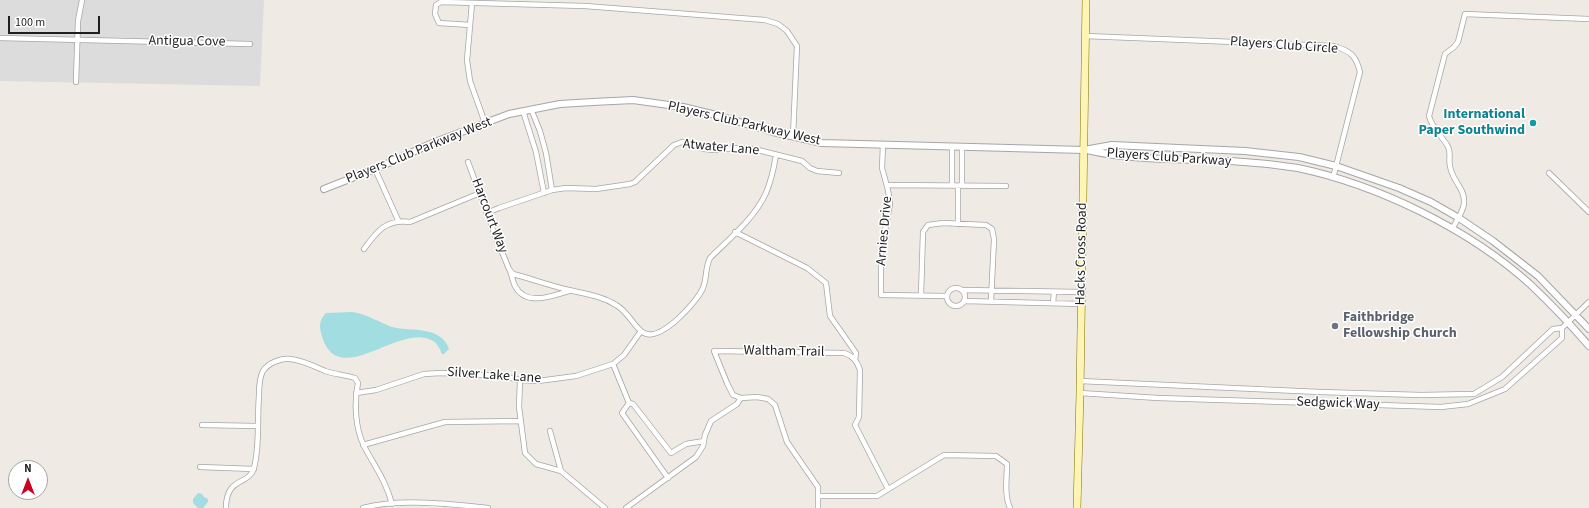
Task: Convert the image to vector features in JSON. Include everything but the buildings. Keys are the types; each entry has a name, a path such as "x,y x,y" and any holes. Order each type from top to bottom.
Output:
{"main road":[{"name":"Hacks Cross Road","path":"1077,508 1082,304 1086,0"}],"street":[{"path":"76,82 78,13 82,0"},
{"path":"470,25 439,23 435,14 436,5 441,2 585,6 765,20 778,24 787,31 797,46 793,136"},
{"path":"472,3 467,60 470,81 485,123"},
{"path":"1452,229 1459,218 1464,205 1464,194 1452,174 1449,165 1450,151 1430,123 1429,116 1445,54 1458,42 1465,14 1589,20"},
{"name":"Players Club Circle","path":"1085,36 1334,46 1348,50 1358,61 1360,72 1333,178"},
{"name":"Antigua Cove","path":"0,38 250,44"},
{"name":"Players Club Parkway West","path":"324,189 375,169 436,142 509,114 560,104 633,100 683,107 716,114 773,132 822,143 1084,150"},
{"path":"531,109 544,144 552,190"},
{"path":"523,111 535,147 544,193"},
{"name":"Atwater Lane","path":"487,213 552,190 566,188 596,189 630,184 635,182 674,144 682,142 704,149 714,150 736,148 754,149 802,161 810,168 817,171 839,173"},
{"path":"535,147 544,144"},
{"name":"Arnies Drive","path":"883,145 881,162 890,204 881,252 881,295 921,295"},
{"name":"Players Club Parkway","path":"1084,150 1112,145 1245,151 1299,157 1336,166 1399,188 1431,202 1459,218 1493,241 1538,276 1589,329"},
{"path":"952,146 952,172 957,186"},
{"path":"958,224 957,186 961,172 962,147"},
{"name":"Players Club Parkway","path":"1084,150 1110,156 1244,162 1289,167 1333,178 1396,200 1452,229 1487,250 1530,284 1589,346"},
{"path":"641,331 649,334 657,334 671,326 703,290 706,281 706,265 710,258 755,211 766,194 774,172 776,155"},
{"name":"Harcourt Way","path":"468,162 515,286 522,295 530,299 572,291"},
{"path":"539,164 548,162"},
{"path":"375,169 398,220"},
{"path":"952,172 961,172"},
{"path":"1549,173 1589,212"},
{"path":"887,185 1006,186"},
{"path":"364,249 376,234 385,226 398,220 410,222 480,193"},
{"path":"947,296 921,295 923,232 928,225 986,225 992,229 994,239 990,301"},
{"path":"736,232 807,268 826,283 830,316 856,353 854,359 860,370 859,417 855,425 888,489"},
{"name":"Harcourt Way","path":"509,269 513,274 600,298 616,304 627,312 641,331"},
{"path":"1082,292 962,290 953,288 948,292 947,296 948,302 954,306 961,304 964,301 1082,304"},
{"path":"962,290 964,294 964,301"},
{"path":"1016,291 1016,302"},
{"path":"1053,303 1054,292"},
{"name":"Sedgwick Way","path":"1080,381 1336,393 1421,395 1474,394 1502,377 1553,329 1562,328 1589,302"},
{"name":"Sedgwick Way","path":"1080,393 1158,398 1441,407 1468,404 1505,388 1562,338 1562,328"},
{"name":"Silver Lake Lane","path":"356,393 376,390 424,374 441,373 502,376 520,380 538,381 576,376 613,364 624,355 641,331"},
{"name":"Waltham Trail","path":"741,398 733,395 714,351 844,353 854,359"},
{"path":"226,508 227,497 233,486 246,478 254,470 257,448 260,383 264,371 272,364 289,358 313,365 326,371 355,378 358,383 356,393 358,426 363,445 388,489 392,504"},
{"path":"613,364 629,403 633,404 671,453 686,444 704,441"},
{"path":"520,380 519,408 525,454 536,464 561,471 605,508"},
{"path":"626,508 696,457 703,446 705,435 711,421 737,404 741,398 757,397 768,399 775,405 787,442 818,487 818,508"},
{"path":"629,403 622,413 668,478"},
{"path":"363,445 445,422 521,421"},
{"path":"202,425 257,426"},
{"path":"550,431 561,471"},
{"path":"818,496 878,496 944,455 996,456 1007,464 1007,492 1010,508"},
{"path":"200,467 254,470"},
{"path":"363,508 409,503 488,508"}],"shaded area":[{"path":"0,0 264,0 260,86 0,81"}],"water":[{"path":"352,312 368,316 392,327 432,333 445,341 449,349 442,354 435,342 417,337 402,340 369,353 354,357 340,357 329,350 321,333 320,322 326,313"},
{"path":"198,493 202,494 208,499 208,502 203,508 198,508 193,503 193,499"}],"place":[{"name":"International Paper Southwind","path":"1533,123"},
{"name":"Faithbridge Fellowship Church","path":"1335,326"}]}
